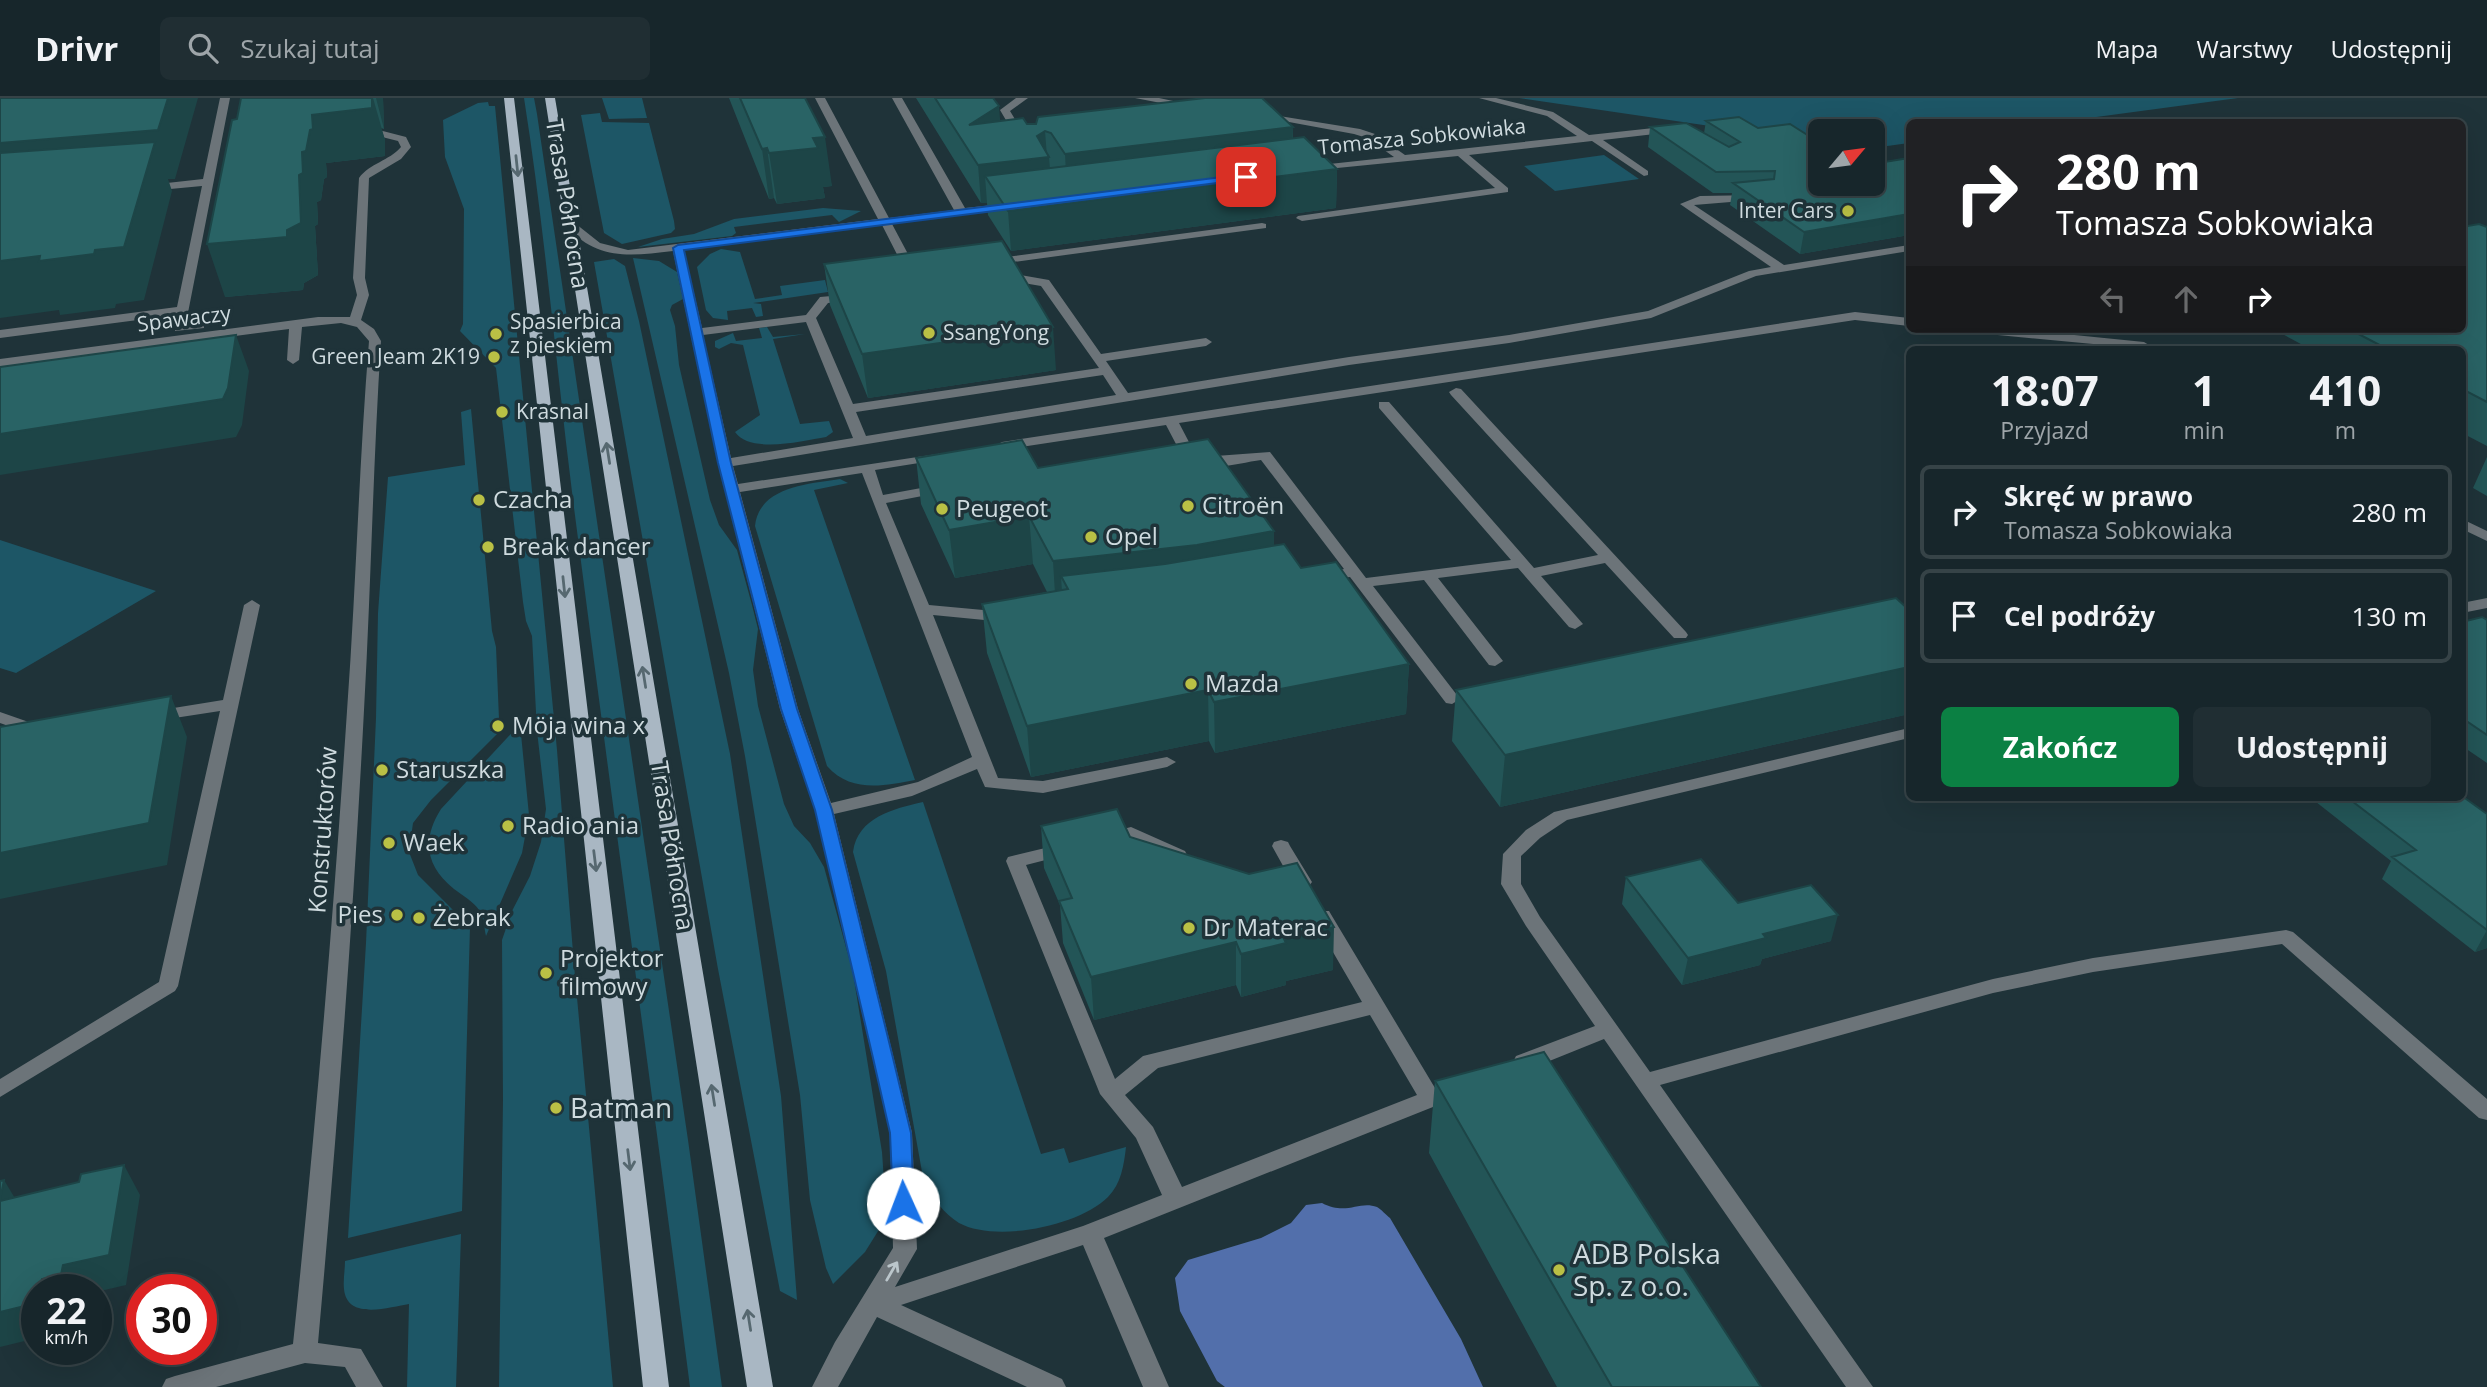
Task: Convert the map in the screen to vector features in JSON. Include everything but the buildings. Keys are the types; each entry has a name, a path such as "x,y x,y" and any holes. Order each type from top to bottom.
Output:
{"main road":[{"name":"Trasa Północna","path":"509,98 656,1387"},
{"name":"Trasa Północna","path":"550,98 760,1387"}],"street":[{"path":"225,98 179,328 296,324 358,313 365,292 359,278 364,178 370,169 402,154 406,147 402,139 370,131 369,98"},
{"path":"820,98 912,272 926,270"},
{"path":"897,98 961,212"},
{"path":"1023,98 1005,110 1028,148"},
{"path":"1140,98 1206,108"},
{"name":"Tomasza Sobkowiaka","path":"1485,98 1550,114 1589,138"},
{"path":"1245,114 1356,131 1371,136 1401,157"},
{"name":"Tomasza Sobkowiaka","path":"1301,170 1670,128 1686,136"},
{"path":"1589,138 1644,173"},
{"path":"1302,218 1504,190 1461,153"},
{"path":"138,189 208,183"},
{"path":"1766,196 1700,199 1685,204 1781,268"},
{"path":"572,226 596,246 628,253 1018,205"},
{"path":"978,263 1262,226"},
{"path":"678,248 725,463 789,709 824,810 901,1133 905,1249 844,1350 825,1387"},
{"path":"725,463 1349,361 1509,339 1651,314 1753,273 1906,248"},
{"path":"995,277 1009,275 1045,283 1125,397"},
{"path":"698,332 810,318 824,300 864,295"},
{"path":"0,334 183,310"},
{"name":"Spawaczy","path":"0,363 248,324 358,313"},
{"name":"Konstruktorów","path":"305,1352 325,1142 355,723 367,447 375,341 358,313"},
{"path":"987,449 1855,316 1906,322"},
{"path":"810,318 861,440"},
{"path":"293,360 296,324"},
{"path":"2016,333 2144,346"},
{"path":"1097,358 1206,342"},
{"path":"13,376 18,360"},
{"path":"849,409 1107,372"},
{"path":"963,392 979,421"},
{"path":"1456,392 1680,635"},
{"path":"1384,405 1575,624"},
{"path":"1170,420 1182,444 1169,457 1217,462 1265,455 1452,699"},
{"path":"732,489 947,455"},
{"path":"867,467 991,783 1043,787 1167,762"},
{"path":"878,500 960,485"},
{"path":"2466,525 2487,537"},
{"path":"1305,581 1527,568 1609,558"},
{"path":"1429,575 1495,661"},
{"path":"2466,607 2487,603"},
{"path":"0,1089 168,986 252,605"},
{"path":"923,609 1028,617"},
{"path":"138,718 231,704"},
{"path":"0,717 48,731 21,745"},
{"path":"1860,1387 1533,921 1511,884 1512,854 1533,834 1561,816 1906,734"},
{"path":"824,810 919,790 950,778 982,759"},
{"path":"1176,1199 1145,1133 1111,1094 1015,861 1131,833 1191,861"},
{"path":"1281,846 1430,1099"},
{"path":"1277,892 1304,884"},
{"path":"1646,1081 1993,986 2093,965 2286,937 2487,1112"},
{"path":"1111,1094 1151,1062 1376,1006"},
{"path":"1507,1069 1608,1028"},
{"path":"874,1304 1090,1233 1481,1079"},
{"path":"1090,1233 1157,1387"},
{"path":"874,1304 1053,1387"},
{"path":"175,1387 305,1352 352,1357 370,1387"}],"shaded area":[{"path":"524,98 534,98 537,114 722,1387 690,1387 573,500"},
{"path":"602,98 642,98 647,118 609,119"},
{"path":"1519,98 2238,98 2081,119 1906,119 1906,143 1885,146 1885,119 1808,119 1808,140"},
{"path":"488,102 489,106 495,106 557,750 613,1387 499,1387 502,940 512,911 530,876 541,842 546,809 537,731 532,636 523,602 496,368 460,331 463,324 464,209 445,157 443,120 478,103"},
{"path":"600,113 602,122 649,123 674,221 675,229 671,233 622,244 604,233 581,115"},
{"path":"1604,155 1639,179 1555,191 1524,166"},
{"path":"823,208 861,211 839,222 832,215 734,227 736,233 732,236 638,247 662,239 694,234 734,219"},
{"path":"721,249 740,252 755,299 782,295 780,286 825,280 828,292 753,303 761,304 763,316 756,317 752,308 727,311 728,320 713,318 706,310 697,267 710,254"},
{"path":"633,258 659,261 677,272 683,299 672,305 670,310 675,326 679,365 710,500 719,525 737,550 758,629 753,670 758,706 784,804 794,826 810,843 824,867 853,973 882,1152 886,1210 880,1228 865,1252 833,1284 826,1268 810,1200 800,1095 729,673"},
{"path":"614,259 625,266 639,321 730,754 781,1096 797,1300 780,1291 718,969 594,262"},
{"path":"767,327 773,337 805,334 773,339 800,424 829,421 833,432 826,437 764,444 742,439 735,432 760,415 743,345 731,343 719,349 715,347 715,341 733,333 736,341 762,338 759,328"},
{"path":"471,409 492,631 496,647 499,719 490,731 500,731 431,800 413,823 409,852 418,875 470,927 462,1211 348,1238 366,943 378,613 388,477 465,465 461,412"},
{"path":"840,479 848,483 814,490 915,780 879,785 857,784 836,775 827,766 755,526 766,502 776,495 788,489"},
{"path":"0,540 156,591 16,673 0,668"},
{"path":"520,724 529,815 522,853 486,936 482,916 477,907 437,871 432,861 429,841 441,809"},
{"path":"923,802 1041,1154 1064,1148 1069,1163 1126,1147 1119,1180 1108,1197 1078,1216 1058,1223 1015,1231 975,1229 948,1215 924,1183 886,971 853,852 856,840 869,823 889,812"},
{"path":"461,1234 456,1387 407,1387 409,1304 370,1310 353,1305 347,1299 344,1289 345,1261"}],"water":[{"path":"1322,1203 1339,1208 1370,1205 1379,1208 1390,1218 1461,1339 1483,1387 1225,1387 1217,1381 1180,1311 1175,1278 1188,1260 1261,1238 1291,1223 1306,1205"}],"place":[{"name":"Inter Cars","path":"1848,211"},
{"name":"SsangYong","path":"929,333"},
{"name":"Spasierbica z pieskiem","path":"496,334"},
{"name":"Green Jeam 2K19","path":"494,357"},
{"name":"Krasnal","path":"502,412"},
{"name":"Czacha","path":"479,500"},
{"name":"Citroën","path":"1188,506"},
{"name":"Peugeot","path":"942,509"},
{"name":"Opel","path":"1091,537"},
{"name":"Break dancer","path":"488,547"},
{"name":"Mazda","path":"1191,684"},
{"name":"Möja wina x","path":"498,726"},
{"name":"Staruszka","path":"382,770"},
{"name":"Radio ania","path":"508,826"},
{"name":"Waek","path":"389,843"},
{"name":"Pies","path":"397,915"},
{"name":"Żebrak","path":"419,918"},
{"name":"Dr Materac","path":"1189,928"},
{"name":"Projektor filmowy","path":"546,973"},
{"name":"Batman","path":"556,1108"},
{"name":"ADB Polska Sp. z o.o.","path":"1559,1270"}],"route":[{"path":"903,1203 901,1133 824,810 789,709 725,463 686,272 678,248 1246,177"}]}
